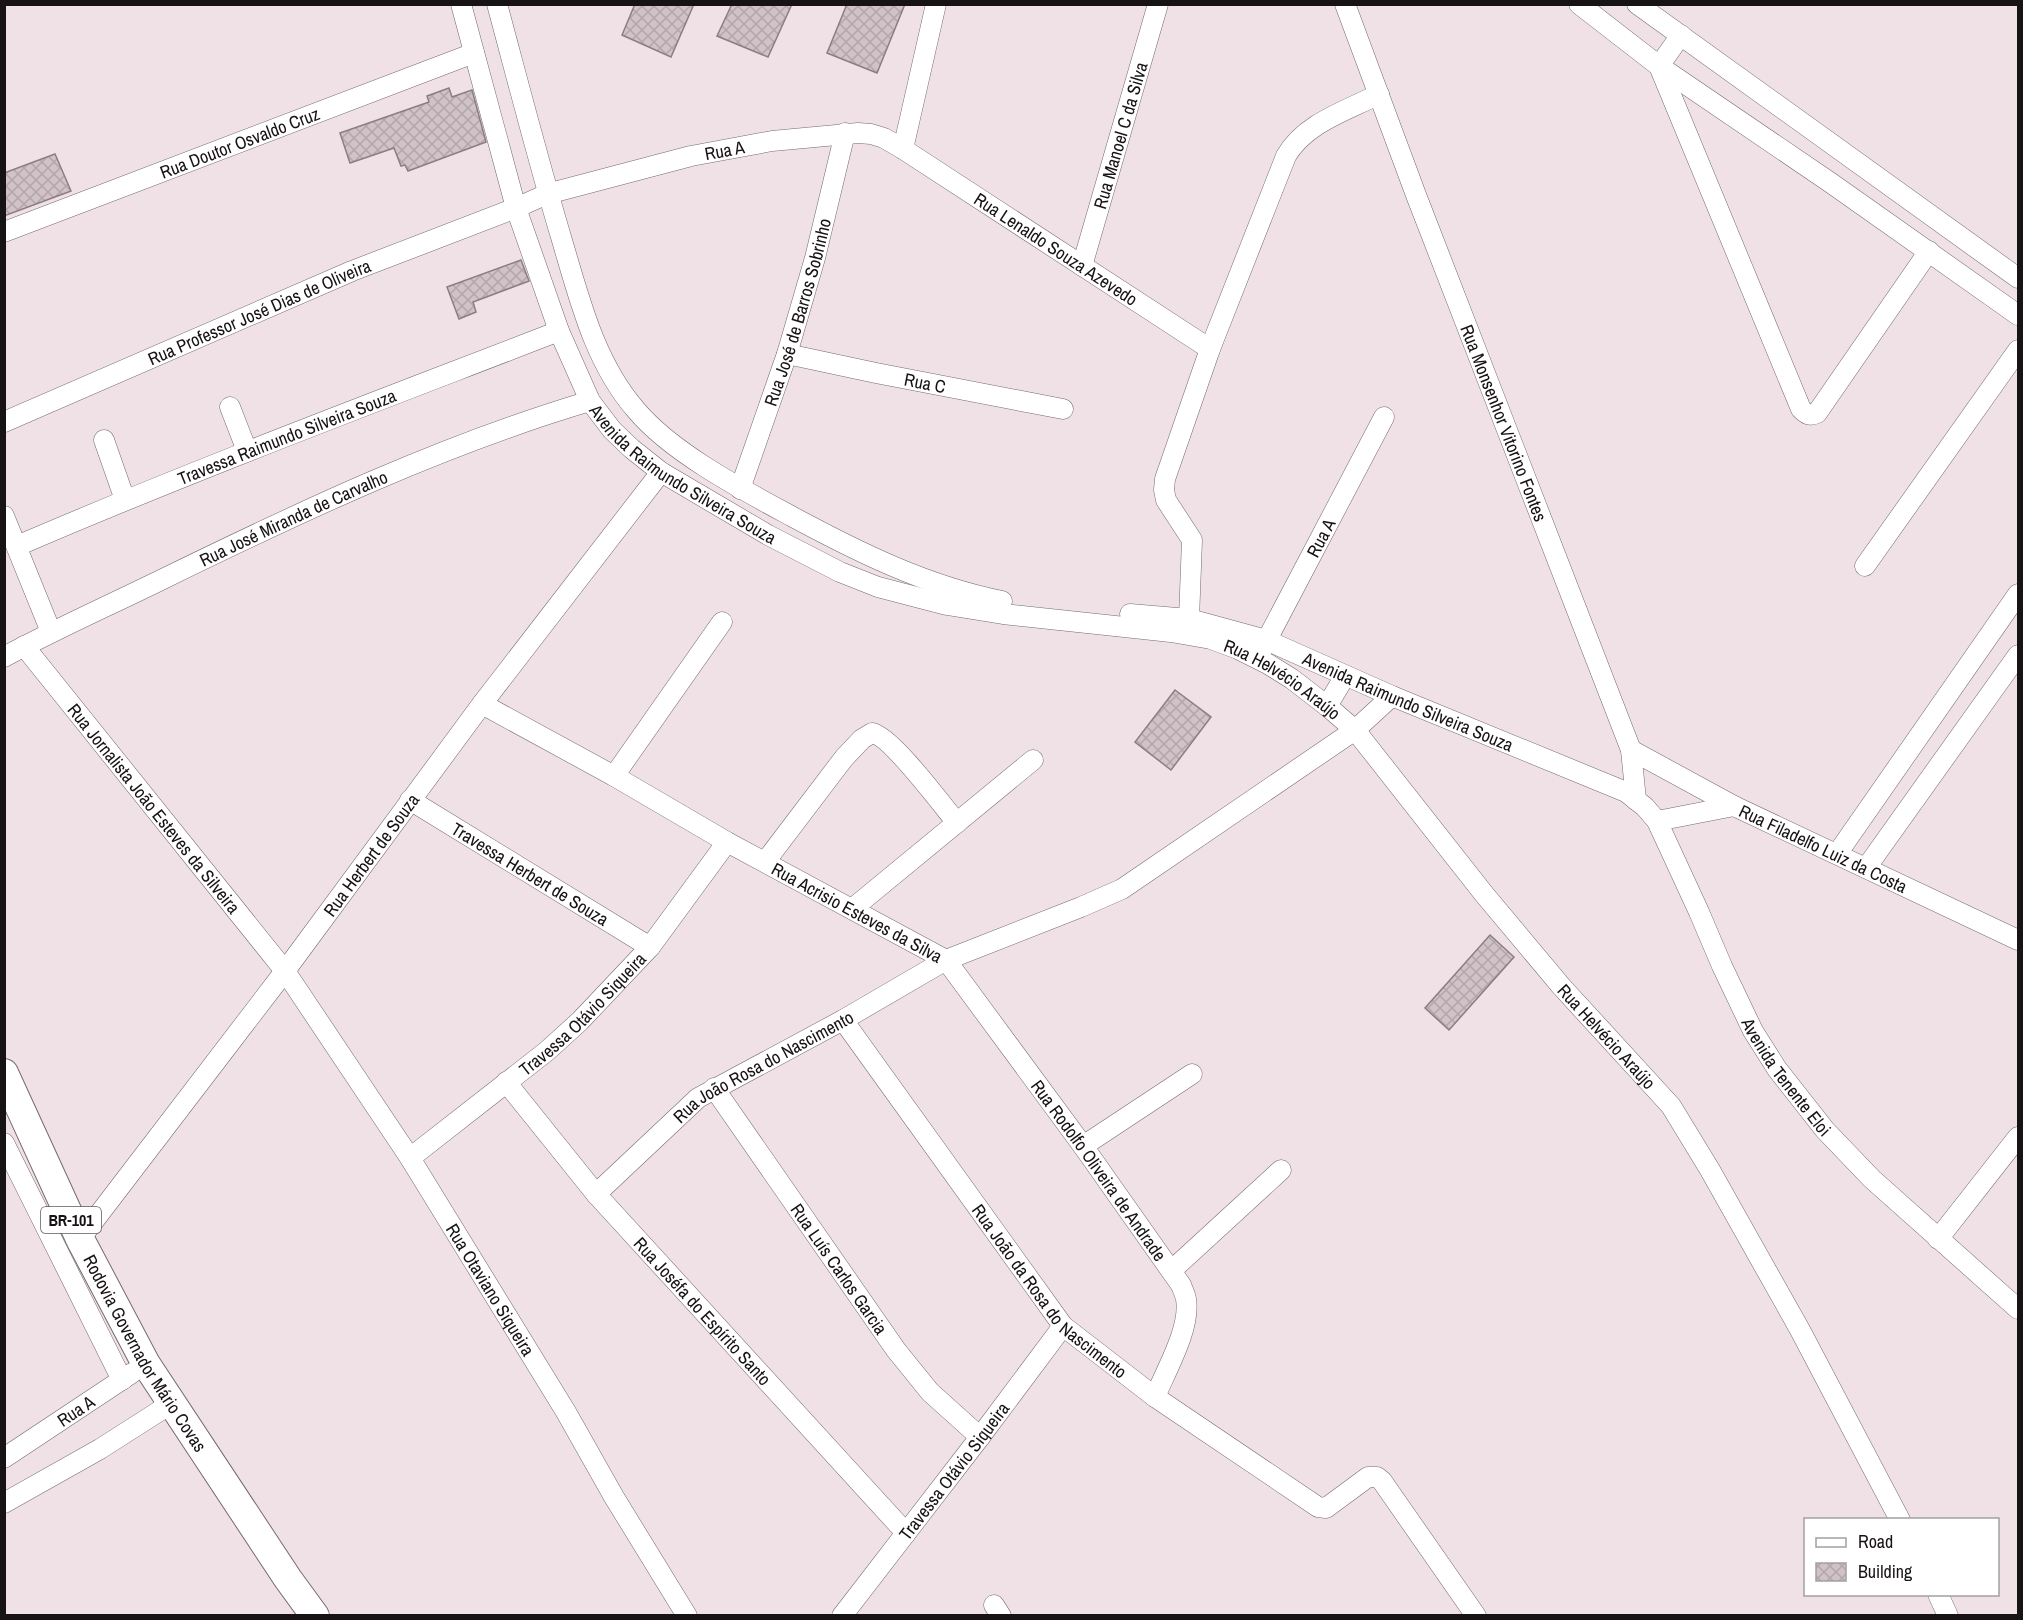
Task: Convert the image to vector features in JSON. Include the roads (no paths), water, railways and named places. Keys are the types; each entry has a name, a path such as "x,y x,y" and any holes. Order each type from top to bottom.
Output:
{"highway":[{"name":"Rodovia Governador Mário Covas","path":"4,1073 80,1239 146,1364 288,1579 315,1616"}],"street":[{"name":"Avenida Raimundo Silveira Souza","path":"461,4 516,208 559,331 590,401 612,430 632,449 661,472 768,535 840,572 878,587 947,605 992,612 1187,626 1211,639"},
{"name":"Avenida Raimundo Silveira Souza","path":"497,4 548,194 584,313 617,387 637,412 660,434 740,489 884,562 947,588 1028,606 1187,626 1266,640 1345,676 1631,796"},
{"path":"903,149 936,4"},
{"name":"Rua Manoel C da Silva","path":"1082,266 1158,4"},
{"name":"Rua Monsenhor Vitorino Fontes","path":"1345,4 1416,195 1631,750 1631,796"},
{"path":"1579,4 1659,66 2019,315"},
{"path":"1637,4 2019,278"},
{"path":"1659,66 1681,35"},
{"name":"Rua Doutor Osvaldo Cruz","path":"4,232 474,53"},
{"path":"1659,66 1805,414 1817,413 1929,251"},
{"path":"1187,626 1192,540 1166,500 1164,490 1165,479 1210,349 1286,156 1293,144 1302,134 1317,125 1379,94"},
{"name":"Rua José de Barros Sobrinho","path":"740,489 787,354 815,258 845,134"},
{"name":"Rua A","path":"516,208 548,194 691,156 772,141 870,134 884,138 903,149"},
{"name":"Rua Lenaldo Souza Azevedo","path":"903,149 1210,349"},
{"path":"1831,183 1849,158"},
{"name":"Rua Professor José Dias de Oliveira","path":"4,422 352,270 516,208"},
{"name":"Travessa Raimundo Silveira Souza","path":"17,546 247,451 559,331"},
{"path":"1865,566 2019,350"},
{"name":"Rua C","path":"787,354 1063,409"},
{"name":"Rua José Miranda de Carvalho","path":"4,657 248,537 363,485 472,439 590,401"},
{"path":"230,407 247,451"},
{"name":"Rua A","path":"1257,659 1384,417"},
{"path":"104,440 125,500"},
{"name":"Rua Herbert de Souza","path":"80,1239 285,971 482,704 661,472"},
{"path":"4,516 51,632"},
{"path":"1837,854 2019,594"},
{"path":"614,776 722,622"},
{"name":"Rua Helvécio Araújo","path":"1211,639 1257,659 1292,679 1355,730 1526,944 1671,1106 1710,1170 1800,1330 1899,1518"},
{"name":"Rua Jornalista João Esteves da Silveira","path":"24,646 285,971"},
{"path":"1866,868 2019,656"},
{"path":"1327,706 1345,676"},
{"name":"Rua Acrisio Esteves da Silva","path":"482,704 614,776 727,842 946,960 1122,889 1355,730 1392,696"},
{"path":"765,862 844,758 862,739 872,734 880,736 897,752 957,823"},
{"name":"Rua Filadelfo Luiz da Costa","path":"1631,750 1734,806 2019,939"},
{"path":"852,909 1033,760"},
{"name":"Avenida Tenente Eloi","path":"1631,796 1657,821 1753,1031 1777,1069 1842,1149 1938,1239 2019,1310"},
{"name":"Travessa Herbert de Souza","path":"410,800 650,947"},
{"path":"1657,821 1734,806"},
{"name":"Travessa Otávio Siqueira","path":"410,1158 547,1051 580,1021 650,947 727,842"},
{"name":"Rua João Rosa do Nascimento","path":"596,1194 698,1098 843,1020 946,960"},
{"name":"Rua Rodolfo Oliveira de Andrade","path":"946,960 1182,1285 1186,1309 1180,1338 1155,1397"},
{"name":"Rua Otaviano Siqueira","path":"285,971 410,1158 566,1412 614,1497 687,1616"},
{"name":"Rua João da Rosa do Nascimento","path":"843,1020 1063,1326 1155,1397 1318,1507 1326,1508 1368,1477 1382,1481 1476,1616"},
{"path":"1083,1146 1191,1074"},
{"name":"Rua Joséfa do Espírito Santo","path":"506,1082 596,1194 906,1533"},
{"name":"Rua Luís Carlos Garcia","path":"714,1088 896,1350 930,1392 980,1437"},
{"path":"1938,1239 2019,1137"},
{"path":"4,1143 11,1172 122,1380"},
{"path":"1172,1270 1281,1170"},
{"name":"Travessa Otávio Siqueira","path":"842,1616 1063,1326"},
{"name":"Rua A","path":"4,1458 146,1364"},
{"path":"4,1503 100,1449 172,1403"},
{"path":"1939,1596 1948,1616"}]}
